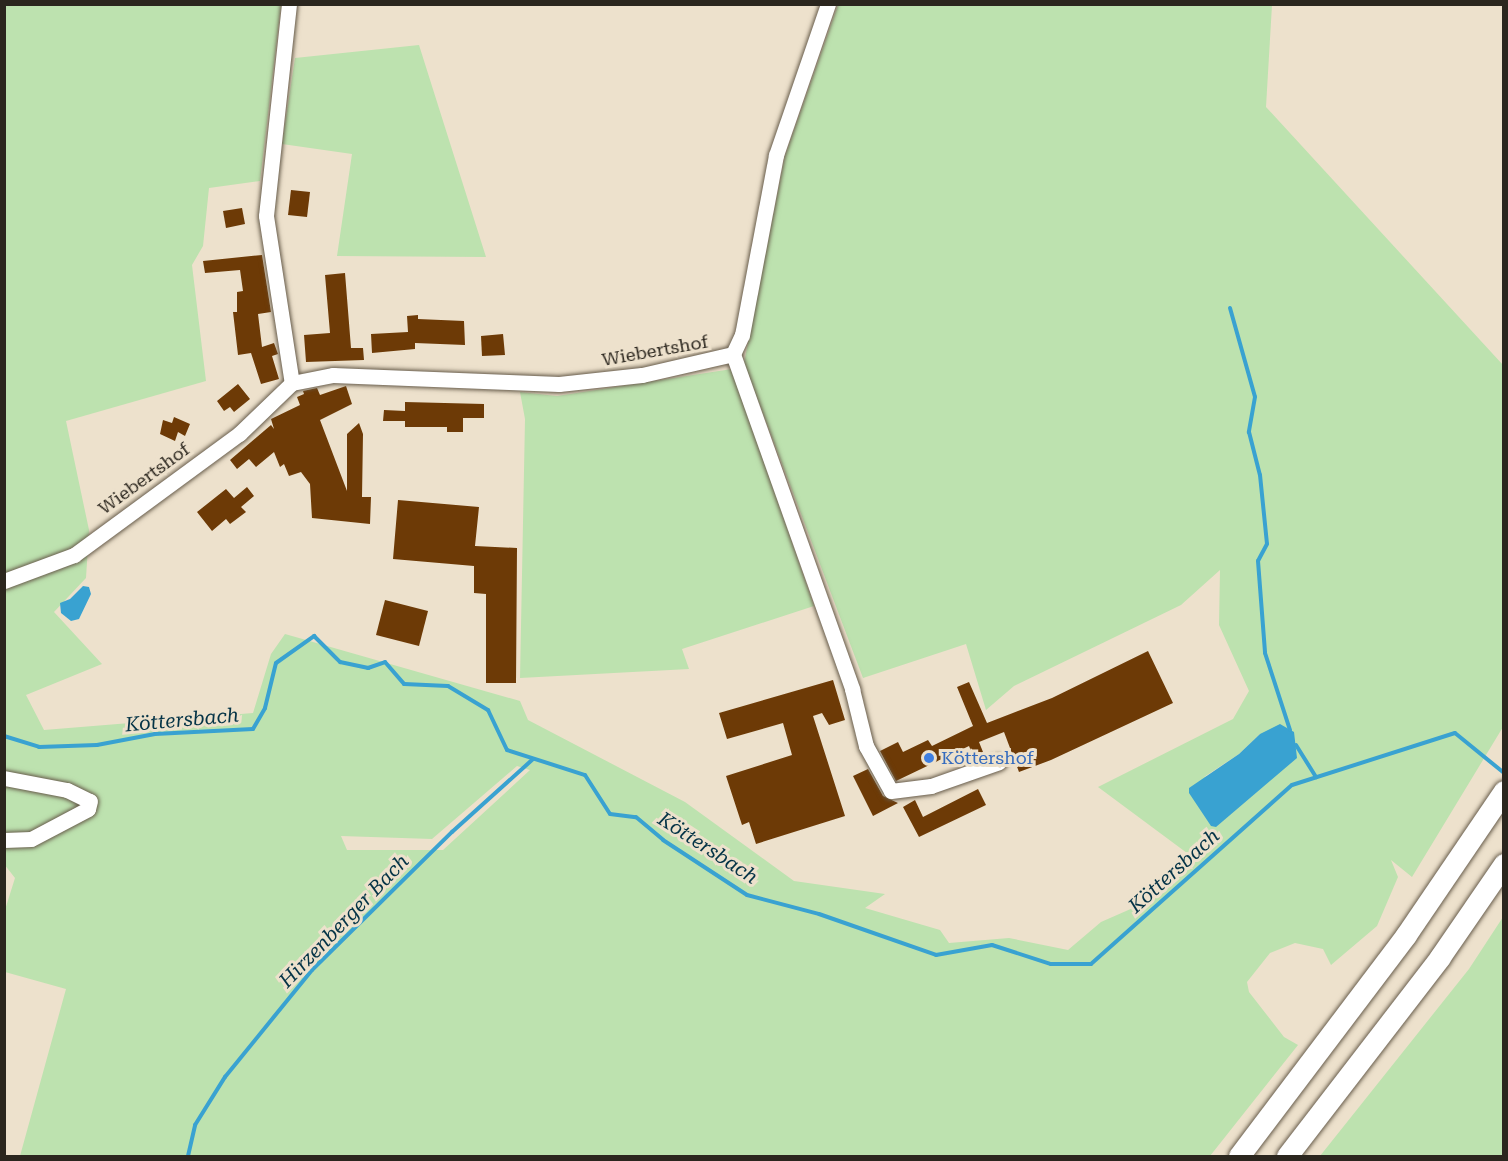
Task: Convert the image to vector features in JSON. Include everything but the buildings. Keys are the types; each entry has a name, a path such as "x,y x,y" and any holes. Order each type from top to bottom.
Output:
{"highway":[{"path":"1239,1156 1406,935 1503,791"},
{"path":"1287,1156 1440,957 1503,864"}],"street":[{"path":"289,4 266,216 292,384"},
{"name":"Wiebertshof","path":"4,582 74,555 238,434 292,384 333,375 560,384 642,375 733,354 742,335 776,155 828,4"},
{"path":"733,354 852,689 866,746 891,791 931,786 999,762"},
{"path":"4,778 67,790 90,801 88,809 32,839 4,840"}],"green space":[{"path":"5,5 281,5 260,181 209,188 203,246 192,265 206,381 66,421 89,530 86,578 54,612 102,664 26,695 44,730 253,713 271,654 285,634 520,701 528,720 685,802 794,881 885,894 865,908 940,930 949,943 1009,938 1068,950 1101,922 1142,904 1191,856 1098,787 1233,719 1249,691 1219,625 1220,570 1181,605 1014,686 986,710 966,644 863,678 744,363 785,156 838,5 1272,5 1266,107 1503,365 1503,727 1412,877 1391,860 1398,877 1377,926 1331,965 1323,949 1295,943 1270,953 1247,982 1249,992 1284,1037 1298,1045 1210,1156 20,1156 66,989 5,972 4,913 15,878 4,864","holes":["1260,734 1297,758 1204,777 1239,754","517,766 530,770 443,850 347,850 341,836 432,839"]},
{"path":"419,45 486,257 337,256 352,154 282,144 295,58"},
{"path":"732,369 814,606 682,649 689,669 520,678 525,419 520,392 557,396"},
{"path":"1503,917 1503,1156 1320,1156 1469,969"}],"water":[{"path":"83,586 89,587 91,594 79,619 71,621 61,613 60,603 70,599"},
{"path":"1280,724 1294,732 1297,758 1216,827 1211,826 1189,793 1189,788 1239,754 1260,734"}],"waterway":[{"path":"1230,308 1255,397 1249,432 1260,475 1267,544 1258,561 1265,653 1290,730"},
{"name":"Köttersbach","path":"4,736 39,747 97,745 155,734 253,729 265,708 276,663 314,636 340,662 368,668 385,662 404,684 448,686 488,710 507,750 585,775 610,814 636,817 663,840 747,895 819,914 936,955 992,945 1051,964 1091,964 1292,785 1455,733 1504,773"},
{"path":"1296,745 1316,777"},
{"name":"Hirzenberger Bach","path":"188,1156 195,1125 225,1077 312,970 452,832 533,759"}],"place":[{"name":"Köttershof","path":"929,758"}]}
